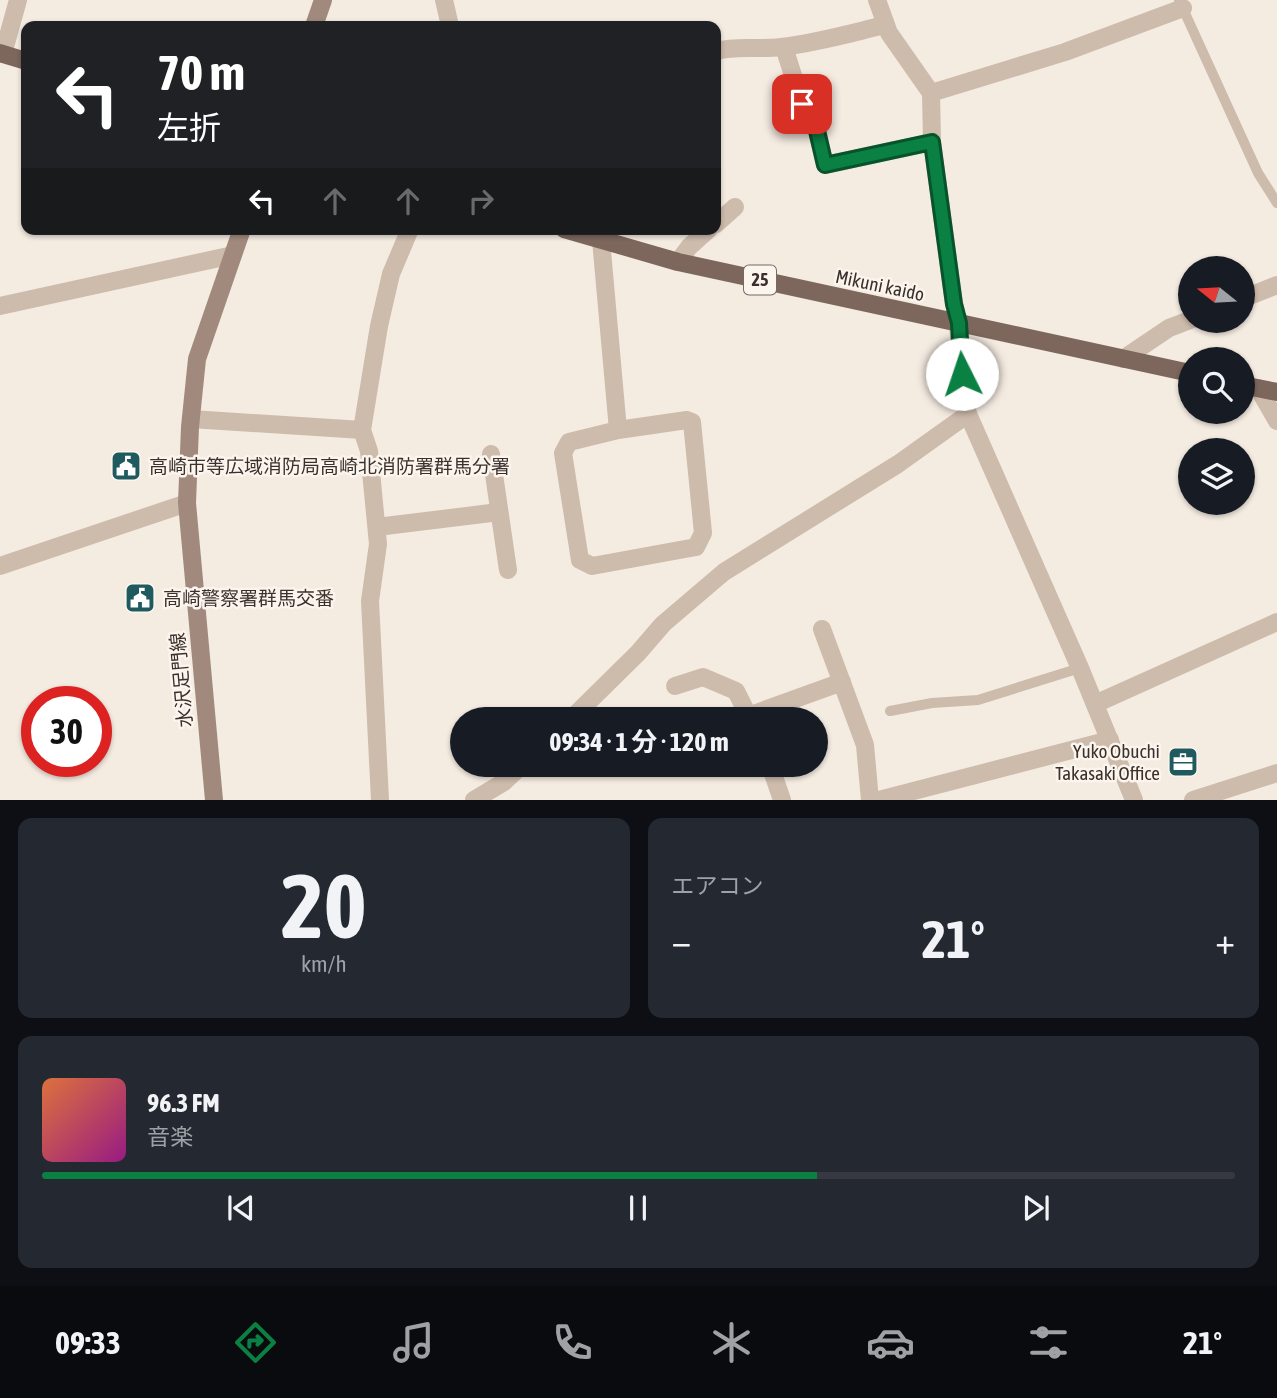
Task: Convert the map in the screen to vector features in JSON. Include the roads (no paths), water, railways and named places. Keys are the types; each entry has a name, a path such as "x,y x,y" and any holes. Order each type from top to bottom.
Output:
{"main road":[{"path":"316,21 323,0"},
{"path":"2,53 21,59"},
{"name":"水沢足門線","path":"214,800 187,503 197,359 240,235"},
{"name":"Mikuni kaido","path":"584,235 678,262 1178,370"},
{"path":"1255,388 1277,392"}],"street":[{"path":"2,53 18,0"},
{"path":"444,0 449,21"},
{"path":"877,0 885,25 931,93 932,142 954,304 959,323 964,400 968,414 1080,668 1134,800"},
{"path":"931,93 1065,52 1181,4"},
{"path":"721,50 734,46 756,50 785,47 885,25"},
{"path":"785,47 802,104 814,118 825,165 932,142"},
{"path":"721,220 735,207"},
{"path":"380,800 370,601 378,544 369,451 362,430 379,326 391,274 407,235"},
{"path":"678,262 702,235"},
{"path":"601,240 618,430"},
{"path":"0,306 233,254"},
{"path":"1255,294 1277,285"},
{"path":"1123,359 1178,325"},
{"path":"1255,393 1277,421"},
{"path":"583,707 663,624 724,572 898,464 968,414"},
{"path":"191,419 362,430"},
{"path":"687,420 692,422 703,533 696,547 592,566 580,560 563,453 569,442 618,430 687,420"},
{"path":"491,454 508,570"},
{"path":"0,566 187,503"},
{"path":"377,527 499,512"},
{"path":"1095,704 1277,622"},
{"path":"822,629 865,745 870,800"},
{"path":"675,686 703,677 736,691 744,707"},
{"path":"777,707 842,682"},
{"path":"879,800 1110,740"},
{"path":"1193,800 1277,774"},
{"path":"474,800 510,777"},
{"path":"774,777 782,800"}],"lane":[{"path":"1181,4 1258,173 1277,203"},
{"path":"891,711 932,703 978,700 1080,668"}],"place":[{"name":"高崎市等広域消防局高崎北消防署群馬分署","path":"126,466"},
{"name":"高崎警察署群馬交番","path":"140,598"},
{"name":"Yuko Obuchi Takasaki Office","path":"1183,762"}]}
